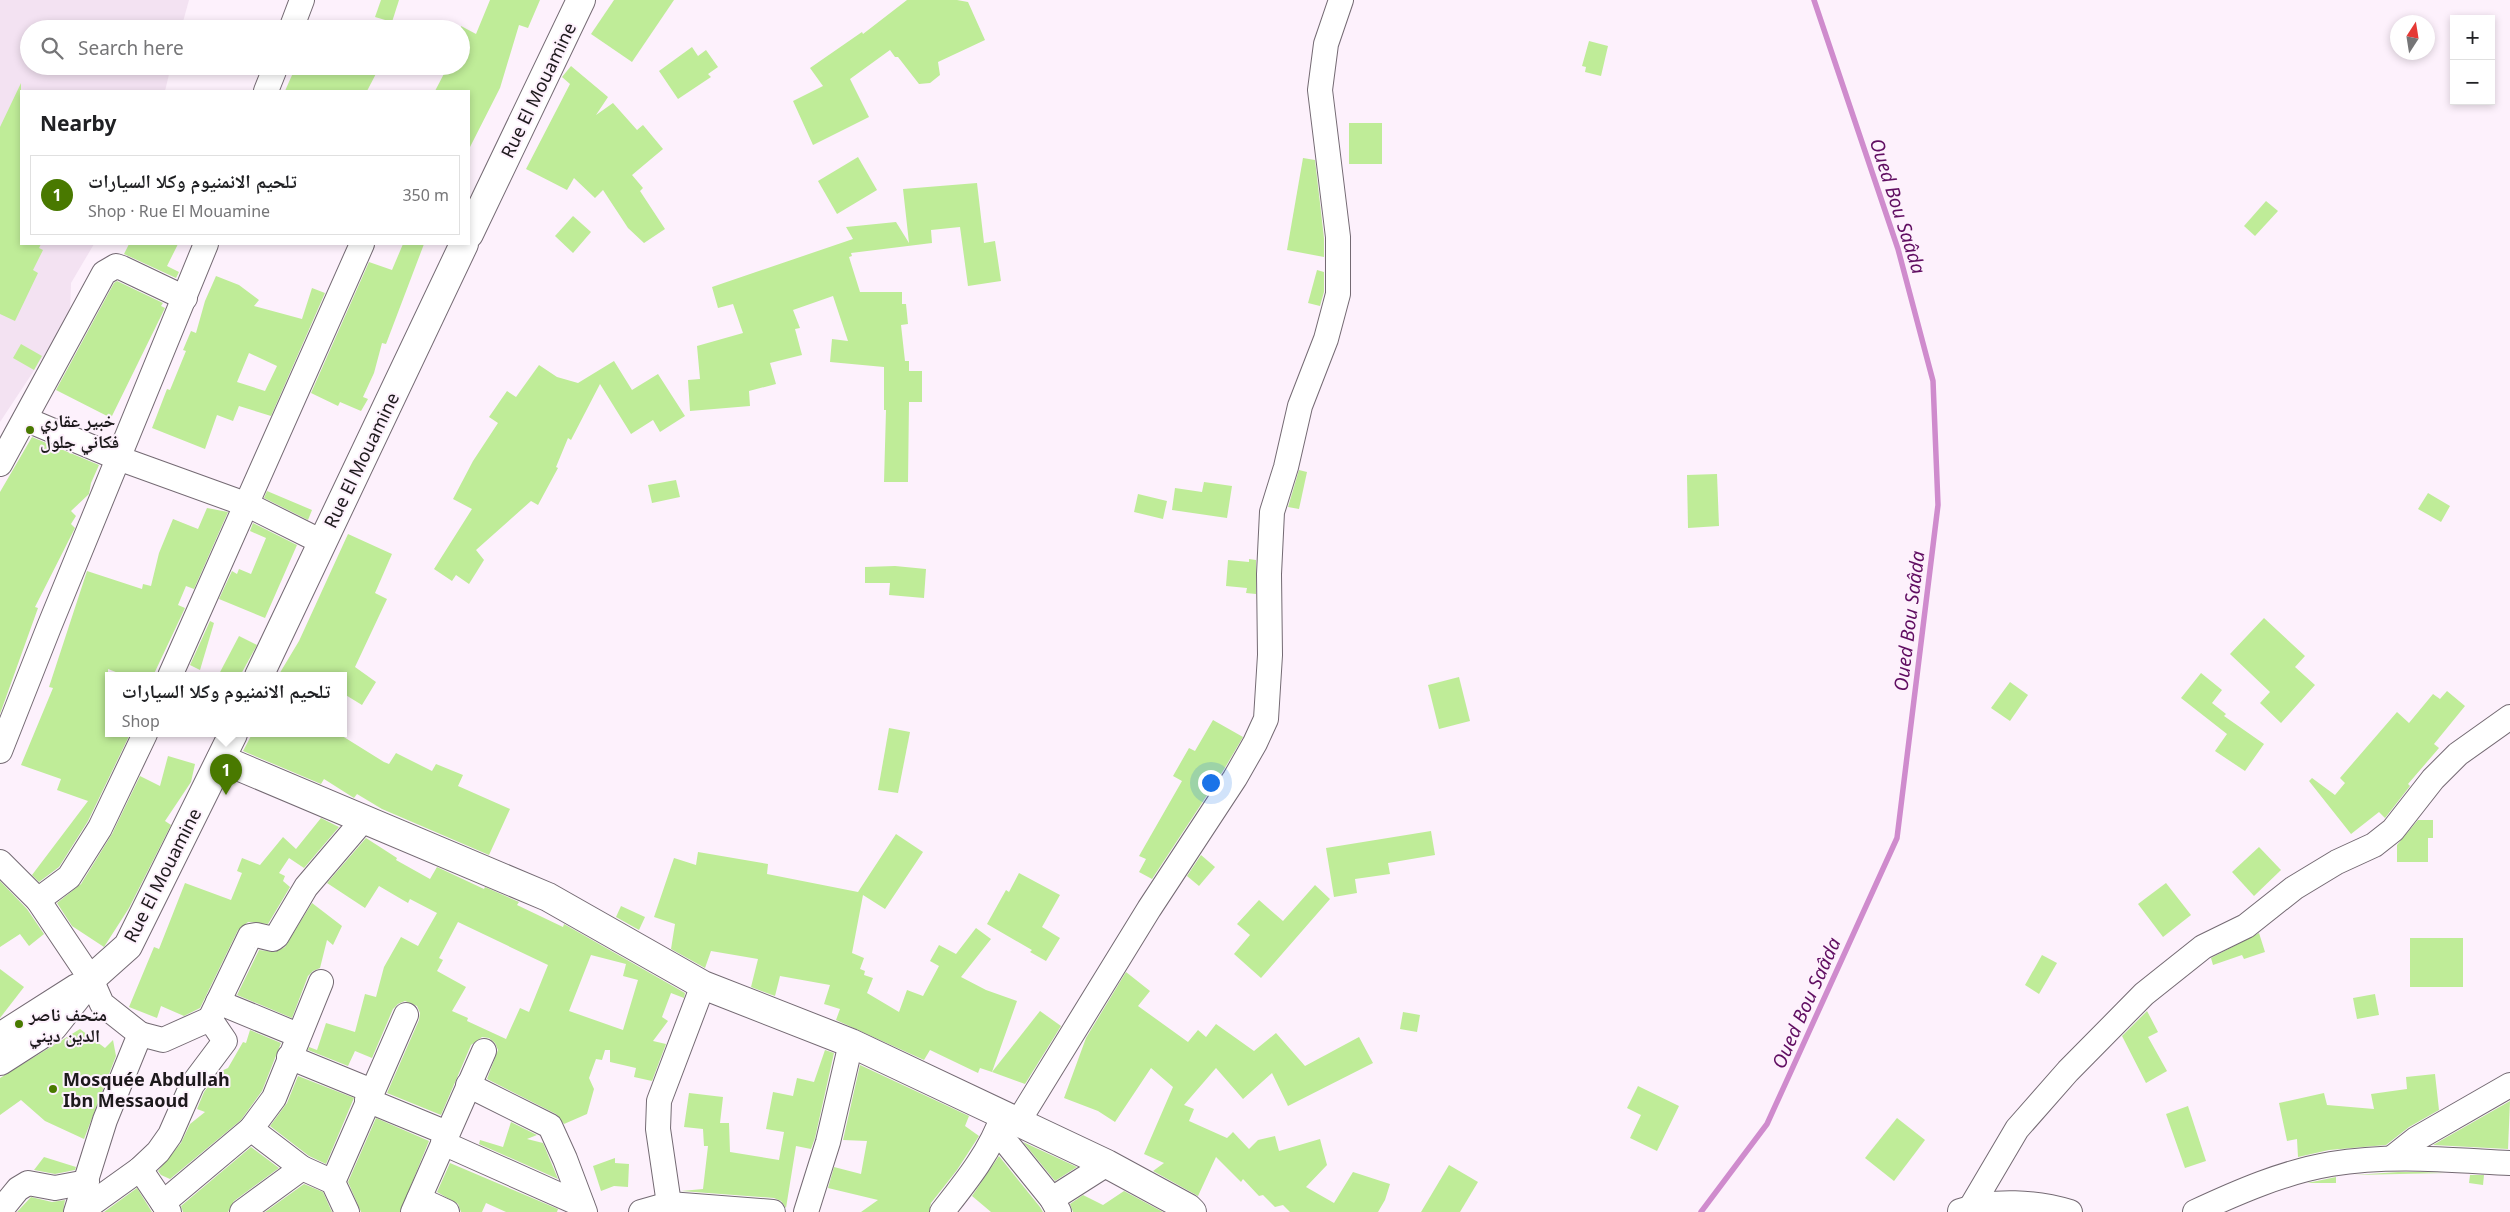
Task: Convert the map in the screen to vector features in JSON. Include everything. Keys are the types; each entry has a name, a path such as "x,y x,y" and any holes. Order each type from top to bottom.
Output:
{"main road":[{"name":"Rue El Mouamine","path":"470,232 581,0"},
{"name":"Rue El Mouamine","path":"261,672 464,245"},
{"name":"Rue El Mouamine","path":"91,979 128,946 232,737"},
{"path":"221,759 548,897 703,985 851,1043 1006,1123 1107,1164 1193,1210"},
{"path":"0,1037 91,979"},
{"path":"0,1061 53,1028 91,979"}],"street":[{"path":"294,20 302,0"},
{"path":"942,1212 965,1183 1204,829 1255,743 1266,720 1270,655 1269,574 1272,512 1286,467 1300,406 1326,339 1338,294 1338,237 1320,90 1326,44 1341,0"},
{"path":"266,90 272,75"},
{"path":"0,751 206,245"},
{"path":"172,672 248,505 362,245"},
{"path":"1,461 104,273 116,266 185,298"},
{"path":"24,418 118,458 248,505 322,542"},
{"path":"1964,1210 2017,1129 2068,1071 2144,994 2203,947 2246,926 2294,888 2337,862 2374,845 2393,830 2433,779 2458,754 2510,717"},
{"path":"38,900 69,877 100,828 144,737"},
{"path":"0,862 38,900 91,979 102,1004 140,1034 163,1040 214,1010 250,936 256,935 274,939 277,936 306,887 364,819"},
{"path":"140,1169 166,1208 252,1129 274,1098 321,982"},
{"path":"669,1204 658,1129 659,1101 674,1054 703,985"},
{"path":"214,1010 298,1035"},
{"path":"80,1212 140,1169 158,1152 170,1135 192,1085 226,1041 214,1010"},
{"path":"333,1182 406,1015"},
{"path":"76,1212 105,1120 140,1034"},
{"path":"806,1212 828,1142 851,1043"},
{"path":"447,1212 416,1205 484,1051"},
{"path":"289,1057 369,1096 445,1138 584,1208"},
{"path":"468,1085 550,1126 584,1208"},
{"path":"2392,1158 2416,1139 2510,1085"},
{"path":"1006,1123 1055,1205 1107,1164"},
{"path":"252,1129 302,1168 333,1182 347,1212"},
{"path":"2195,1212 2275,1178 2330,1164 2392,1158 2510,1163"},
{"path":"242,1212 302,1168"},
{"path":"0,1211 18,1189 28,1183 55,1188 87,1182"},
{"path":"1964,1210 2003,1203 2055,1208 2070,1212"},
{"path":"641,1212 669,1204 773,1212"}],"shaded area":[{"path":"0,0 189,0 183,20 20,20 20,75 169,75 165,90 20,90 20,245 93,245 71,283 70,316 0,422"}],"building":[{"path":"381,0 399,0 393,20 375,17"},
{"path":"490,0 540,0 528,28 519,25 500,88 470,147 470,90 436,90 443,75 470,75 470,31 476,34"},
{"path":"614,0 674,0 632,62 591,34"},
{"path":"907,0 957,0 968,2 985,40 938,62 940,75 930,83 919,84 898,57 895,57 890,50 850,79 869,117 813,145 793,101 823,86 810,68 862,32 863,34"},
{"path":"1589,41 1608,46 1601,76 1585,72 1586,67 1582,66"},
{"path":"692,47 698,56 706,50 718,67 708,74 711,77 678,99 659,71"},
{"path":"571,66 608,97 596,115 613,103 637,130 643,125 663,149 632,175 643,188 640,191 665,229 644,243 628,228 603,190 595,198 574,178 567,190 526,169 570,84 562,77"},
{"path":"292,75 375,75 368,90 285,90"},
{"path":"21,83 20,245 40,245 39,248 43,250 33,270 38,273 15,321 0,314 0,127"},
{"path":"1349,123 1382,123 1382,164 1349,164"},
{"path":"858,157 877,190 837,214 818,181"},
{"path":"1303,158 1315,160 1324,238 1324,257 1287,250"},
{"path":"977,183 984,243 995,241 1001,281 968,286 960,227 931,230 932,243 851,253 852,256 849,257 860,292 902,292 902,304 906,304 908,324 901,325 905,361 909,361 909,371 922,371 922,402 909,402 908,482 884,482 886,410 884,410 884,367 830,362 832,339 848,341 833,296 793,310 800,328 795,329 802,355 770,363 776,384 749,391 750,406 690,411 688,380 700,379 697,346 743,333 733,304 718,308 712,287 853,239 846,227 896,222 909,243 903,189"},
{"path":"2266,201 2278,211 2255,236 2244,226"},
{"path":"573,216 591,232 573,253 555,236"},
{"path":"128,245 178,245 167,266 179,272 176,278 124,254"},
{"path":"403,245 424,245 386,344 382,343 374,373 363,397 368,399 361,411 340,402 338,406 311,393 369,262 392,270"},
{"path":"1317,270 1324,272 1324,292 1320,306 1308,303"},
{"path":"216,276 239,285 259,300 254,306 302,319 312,288 325,293 271,416 239,406 233,421 217,415 205,449 152,428 167,389 170,390 186,351 183,350 191,331 196,333 205,301","holes":["249,353 277,366 265,391 237,382"]},
{"path":"117,281 163,303 161,306 165,308 111,418 56,390 114,283"},
{"path":"21,344 42,356 34,370 13,358"},
{"path":"614,361 632,390 658,374 685,416 660,432 653,420 631,434 600,384 571,440 568,438 556,467 558,468 538,505 531,501 476,550 484,560 469,584 456,575 452,581 434,569 472,509 453,499 473,461 498,423 489,417 507,391 516,397 539,365 557,377 578,383"},
{"path":"32,437 99,465 91,483 89,494 71,511 76,516 71,524 75,528 35,607 38,608 0,714 0,492"},
{"path":"1299,470 1307,472 1299,509 1288,507"},
{"path":"1717,474 1719,526 1688,528 1687,475"},
{"path":"676,480 680,497 652,503 648,485"},
{"path":"1204,482 1232,486 1227,518 1172,510 1175,488 1202,492"},
{"path":"267,491 312,510 308,520 264,498"},
{"path":"2428,493 2450,506 2441,522 2418,509"},
{"path":"1138,494 1167,501 1163,519 1134,512"},
{"path":"207,508 228,512 194,589 186,586 178,605 185,608 155,672 116,672 108,669 108,672 105,672 105,737 129,737 88,821 59,867 39,882 32,875 88,801 57,790 61,779 21,765 53,688 49,687 87,571 142,589 143,584 151,586 159,553 173,519 198,529"},
{"path":"253,523 297,545 265,618 219,599 232,571 237,574 239,569 251,574 266,538 250,531"},
{"path":"348,534 392,554 375,593 387,599 355,667 376,682 362,705 347,696 347,672 280,672 299,641"},
{"path":"1249,559 1256,560 1256,594 1246,593 1247,588 1226,586 1228,560 1249,562"},
{"path":"895,566 926,569 924,598 889,595 890,583 865,583 865,567"},
{"path":"2264,618 2305,656 2295,667 2315,685 2281,723 2260,703 2270,692 2230,654"},
{"path":"210,621 214,623 200,670 190,665"},
{"path":"239,636 257,645 242,672 220,672"},
{"path":"2201,673 2222,690 2212,703 2226,714 2224,716 2264,744 2245,771 2215,751 2227,734 2181,698"},
{"path":"1459,677 1470,721 1439,729 1428,685"},
{"path":"2010,682 2028,695 2010,721 1991,708"},
{"path":"2447,691 2465,706 2434,744 2439,748 2408,784 2410,786 2385,818 2379,812 2351,834 2309,781 2312,778 2335,795 2345,783 2340,778 2397,712 2409,723 2433,694 2440,699"},
{"path":"1213,720 1243,737 1223,771 1152,879 1139,872 1146,859 1139,856 1182,781 1173,776 1189,748 1195,751"},
{"path":"889,728 910,732 898,793 878,790"},
{"path":"250,737 344,737 389,764 396,753 432,771 436,764 463,775 458,786 510,809 489,855 382,809 357,794 354,798 324,779 321,784 243,751"},
{"path":"168,756 195,764 191,782 165,821 171,825 129,908 104,947 72,926 57,903 81,884 112,834 140,776 160,786"},
{"path":"321,818 339,827 304,868 289,858 279,873 285,876 283,881 290,887 268,924 248,922 238,930 200,1008 184,1016 161,1006 157,1018 129,1007 154,947 159,949 185,883 231,900 242,873 237,871 242,858 260,865 283,837 296,849"},
{"path":"2418,820 2433,820 2433,838 2428,838 2428,862 2397,862 2397,845"},
{"path":"1431,831 1435,855 1388,863 1390,874 1355,879 1357,893 1334,897 1326,848"},
{"path":"896,834 923,852 885,909 863,895 852,953 864,958 860,969 865,971 864,975 873,978 867,993 899,1012 907,990 923,996 939,966 930,961 939,945 956,954 976,928 991,939 961,977 986,990 1017,1001 992,1072 980,1068 978,1073 930,1050 924,1060 836,1020 840,1009 824,1004 830,985 780,976 775,996 751,987 758,959 711,951 705,968 671,949 675,924 654,917 674,858 696,865 698,852 768,864 767,874 858,892"},
{"path":"366,838 397,858 396,860 430,879 437,867 484,889 485,887 519,902 517,905 563,927 564,924 685,993 684,998 671,993 662,1017 668,1021 653,1041 666,1044 652,1081 634,1077 636,1068 610,1062 610,1050 605,1050 602,1060 596,1059 589,1078 594,1089 587,1114 564,1124 556,1114 487,1079 498,1050 495,1043 489,1038 482,1037 471,1045 441,1115 387,1093 419,1020 420,1013 417,1006 405,1001 393,1009 372,1058 355,1051 348,1066 308,1050 309,1047 317,1050 326,1023 355,1032 365,994 376,997 384,967 401,937 418,946 437,913 410,899 408,903 379,886 365,908 327,883","holes":["458,922 548,965 529,1012 520,1008 506,1039 467,1021 468,1018 452,1011 466,987 437,971 443,960 439,958","591,955 626,964 623,976 638,980 623,1030 569,1011"]},
{"path":"2259,847 2281,870 2254,896 2232,872"},
{"path":"1201,855 1215,867 1199,886 1187,876"},
{"path":"1019,873 1060,895 1042,927 1060,938 1046,961 1030,952 1032,950 987,924 1006,890 1009,892"},
{"path":"0,881 27,909 44,934 29,946 20,934 0,947"},
{"path":"2166,883 2191,915 2163,937 2138,904"},
{"path":"1315,885 1330,899 1261,978 1234,954 1250,935 1237,924 1259,900 1283,921"},
{"path":"312,903 342,926 333,945 327,940 320,968 308,976 292,1018 237,995 259,950 275,952 285,947"},
{"path":"621,906 645,917 639,930 616,917"},
{"path":"2259,933 2265,952 2244,959 2242,955 2213,965 2211,958"},
{"path":"2410,938 2463,938 2463,987 2410,987"},
{"path":"2042,955 2057,963 2039,994 2025,985"},
{"path":"0,969 24,987 0,1018"},
{"path":"1126,972 1150,991 1138,1006 1188,1042 1198,1030 1206,1037 1216,1024 1254,1051 1276,1033 1305,1066 1359,1037 1373,1063 1288,1106 1272,1073 1243,1099 1216,1068 1184,1105 1194,1109 1189,1121 1227,1138 1233,1132 1249,1149 1258,1140 1275,1136 1279,1151 1320,1139 1327,1165 1306,1187 1334,1203 1353,1172 1390,1184 1385,1200 1378,1212 1290,1212 1283,1205 1275,1207 1263,1195 1259,1196 1243,1179 1241,1182 1216,1157 1198,1196 1153,1171 1164,1163 1144,1154 1173,1087 1151,1068 1115,1122 1098,1111 1064,1098 1086,1038"},
{"path":"2375,994 2379,1015 2357,1019 2353,998"},
{"path":"1040,1011 1061,1026 1025,1084 992,1072"},
{"path":"2147,1011 2158,1032 2148,1037 2167,1071 2146,1083 2122,1036"},
{"path":"1403,1012 1420,1015 1417,1032 1400,1029"},
{"name":"Mosquée Abdullah Ibn Messaoud","path":"80,1029 105,1048 113,1040 116,1056 84,1139 45,1121 21,1100 0,1115 0,1078"},
{"path":"250,1030 281,1043 262,1091 241,1120 170,1179 161,1175 158,1171 181,1143 190,1124 205,1112 197,1109 204,1092 219,1072 228,1068 243,1042 246,1043"},
{"path":"825,1050 834,1053 815,1138 811,1149 796,1146 786,1208 781,1201 774,1198 681,1191 703,1189 708,1146 704,1146 703,1129 684,1127 689,1093 723,1097 720,1123 729,1123 730,1152 779,1160 784,1132 766,1129 773,1092 793,1096 797,1078 814,1082"},
{"path":"860,1065 969,1116 965,1126 979,1136 957,1170 931,1203 929,1212 861,1212 878,1200 828,1188 834,1167 861,1174 867,1141 843,1140"},
{"path":"2435,1074 2439,1110 2409,1127 2386,1145 2329,1150 2298,1157 2297,1139 2287,1141 2279,1103 2324,1093 2327,1105 2374,1109 2371,1094 2407,1089 2406,1077"},
{"path":"298,1076 354,1098 326,1164 309,1156 270,1126 287,1103"},
{"path":"1638,1086 1679,1106 1657,1151 1630,1138 1641,1115 1627,1108"},
{"path":"2510,1101 2508,1149 2433,1145"},
{"path":"2188,1106 2206,1161 2185,1168 2166,1114"},
{"path":"376,1118 429,1141 400,1212 361,1212 348,1182"},
{"path":"1897,1118 1925,1140 1894,1181 1865,1158"},
{"path":"511,1122 537,1135 527,1139 543,1143 558,1179 479,1144 480,1140 503,1147"},
{"path":"1023,1142 1077,1167 1055,1181"},
{"path":"251,1147 279,1168 234,1201 228,1212 183,1212 181,1206"},
{"path":"999,1156 1043,1212 991,1212 972,1196"},
{"path":"44,1157 76,1167 75,1170 55,1174 34,1170"},
{"path":"615,1158 615,1163 629,1164 628,1187 614,1186 601,1191 593,1166"},
{"path":"450,1163 558,1209 557,1212 506,1212 486,1203 482,1212 461,1212 458,1204 437,1192"},
{"path":"1449,1165 1478,1182 1460,1212 1421,1212"},
{"path":"2420,1172 2446,1173 2354,1175"},
{"path":"2470,1175 2484,1175 2483,1185 2469,1183"},
{"path":"2336,1177 2336,1183 2307,1183 2317,1181"},
{"path":"304,1184 323,1192 332,1212 265,1212"},
{"path":"137,1188 152,1212 104,1212"},
{"path":"1124,1191 1163,1212 1073,1212 1070,1204 1083,1195 1103,1205"},
{"path":"31,1197 52,1202 65,1200 63,1212 17,1212"}],"waterway":[{"name":"Oued Bou Saâda","path":"1701,1212 1767,1124 1897,838 1938,505 1933,381 1898,249 1814,0"}],"place":[{"name":"خبير عقاري فكاني جلول","path":"30,430"},
{"name":"تلحيم الانمنيوم وكلا السيارات","path":"226,795"},
{"name":"متحف ناصر الدين ديني","path":"19,1024"},
{"name":"Mosquée Abdullah Ibn Messaoud","path":"53,1089"}]}
